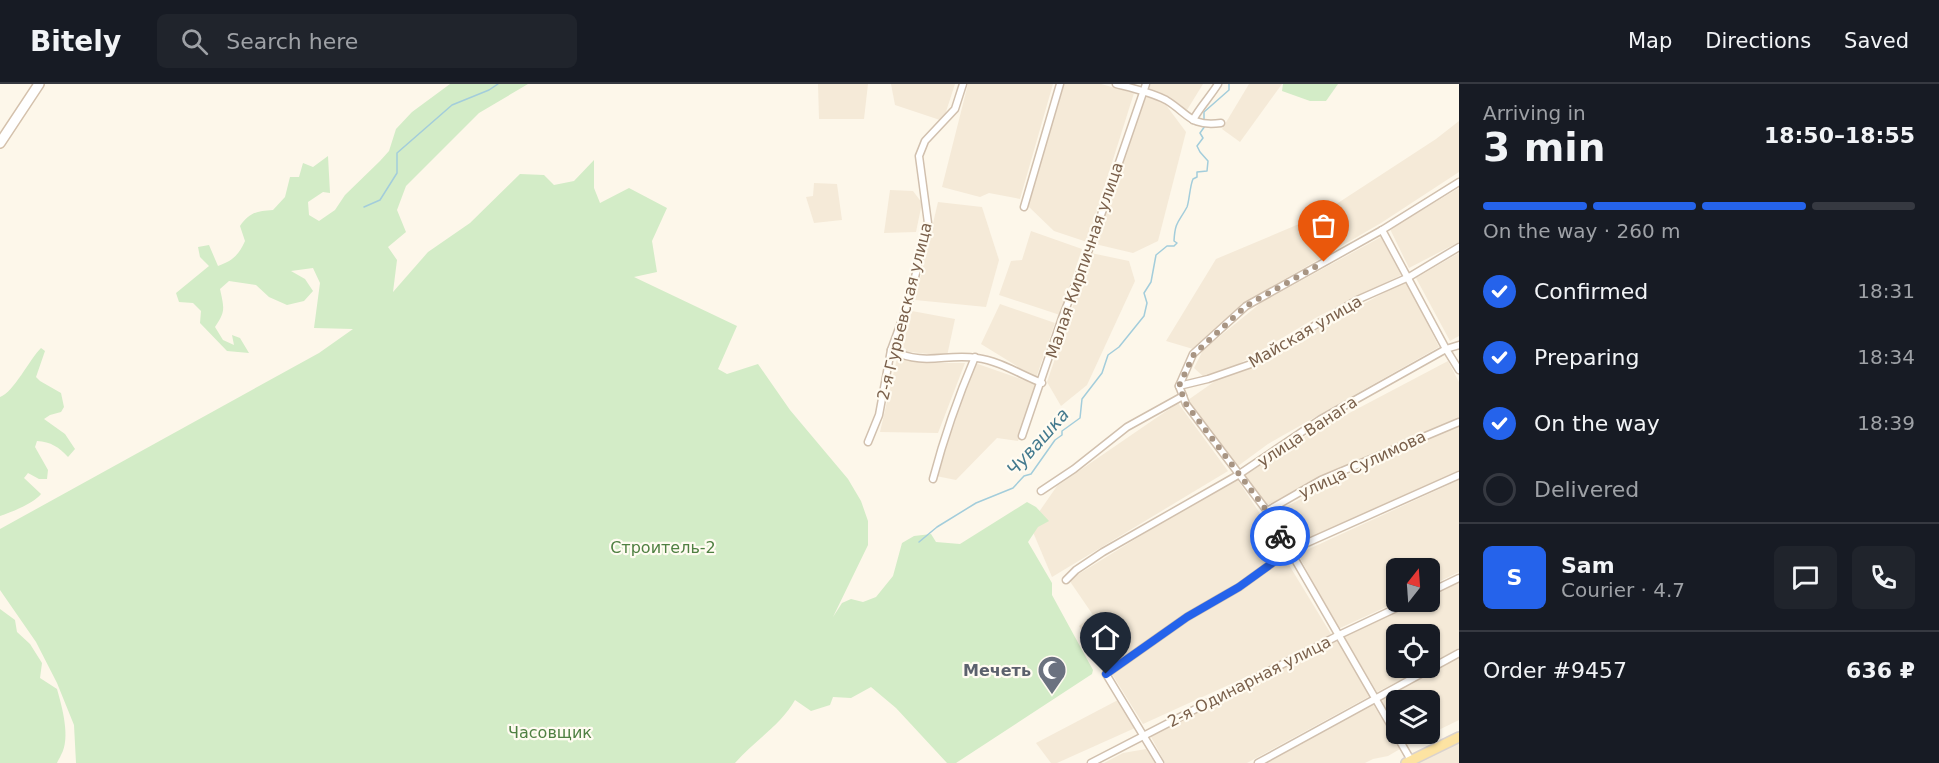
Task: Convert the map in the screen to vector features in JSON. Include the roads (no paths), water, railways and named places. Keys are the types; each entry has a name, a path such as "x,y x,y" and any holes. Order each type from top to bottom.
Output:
{"main road":[{"path":"0,143 39,84"},
{"path":"1410,762 1459,736"}],"street":[{"name":"2-я Гурьевская улица","path":"868,442 879,415 891,350 910,298 928,223 919,156 925,141 955,109 963,84"},
{"path":"1024,207 1060,84"},
{"path":"1116,84 1165,100 1193,120 1205,125 1221,123"},
{"name":"Малая Кирпичная улица","path":"1022,436 1146,84"},
{"path":"1193,120 1199,107 1218,84"},
{"path":"1410,762 1267,511 1186,404 1179,386 1194,354 1246,306 1382,230 1459,182"},
{"path":"1382,230 1459,370"},
{"name":"Майская улица","path":"1179,386 1251,364 1357,300 1409,278 1459,247"},
{"name":"улица Ванага","path":"1066,580 1076,570 1103,552 1238,475 1321,419 1446,349 1459,345"},
{"path":"891,350 906,357 924,359 975,357 992,361 1042,382"},
{"path":"933,479 956,401 975,357"},
{"path":"1041,491 1074,469 1126,427 1183,396"},
{"name":"улица Сулимова","path":"1267,511 1321,480 1459,422"},
{"path":"1160,763 1106,674 1187,617 1239,587 1289,551 1459,475"},
{"path":"1440,587 1459,578"},
{"name":"2-я Одинарная улица","path":"1091,763 1388,612"},
{"path":"1258,763 1459,653"}],"waterway":[{"path":"364,207 380,200 397,173 397,153 452,105 498,84"},
{"name":"Чувашка","path":"1204,121 1204,112 1229,90 1229,84"},
{"name":"Чувашка","path":"919,542 937,527 976,503 1013,488 1024,476 1031,474 1055,440 1062,435 1062,431 1080,418 1082,399 1102,373 1108,355 1119,347 1144,316 1147,303 1144,293 1151,282 1156,255 1167,246 1174,246 1177,243 1174,241 1175,229 1187,207 1193,179 1197,177 1197,172 1207,171 1208,161 1197,146 1203,138 1200,133 1205,126"}],"place":[{"name":"Мечеть","path":"1052,696"}],"park label":[{"name":"Строитель-2","path":"663,547"},
{"name":"Часовщик","path":"550,732"}]}
